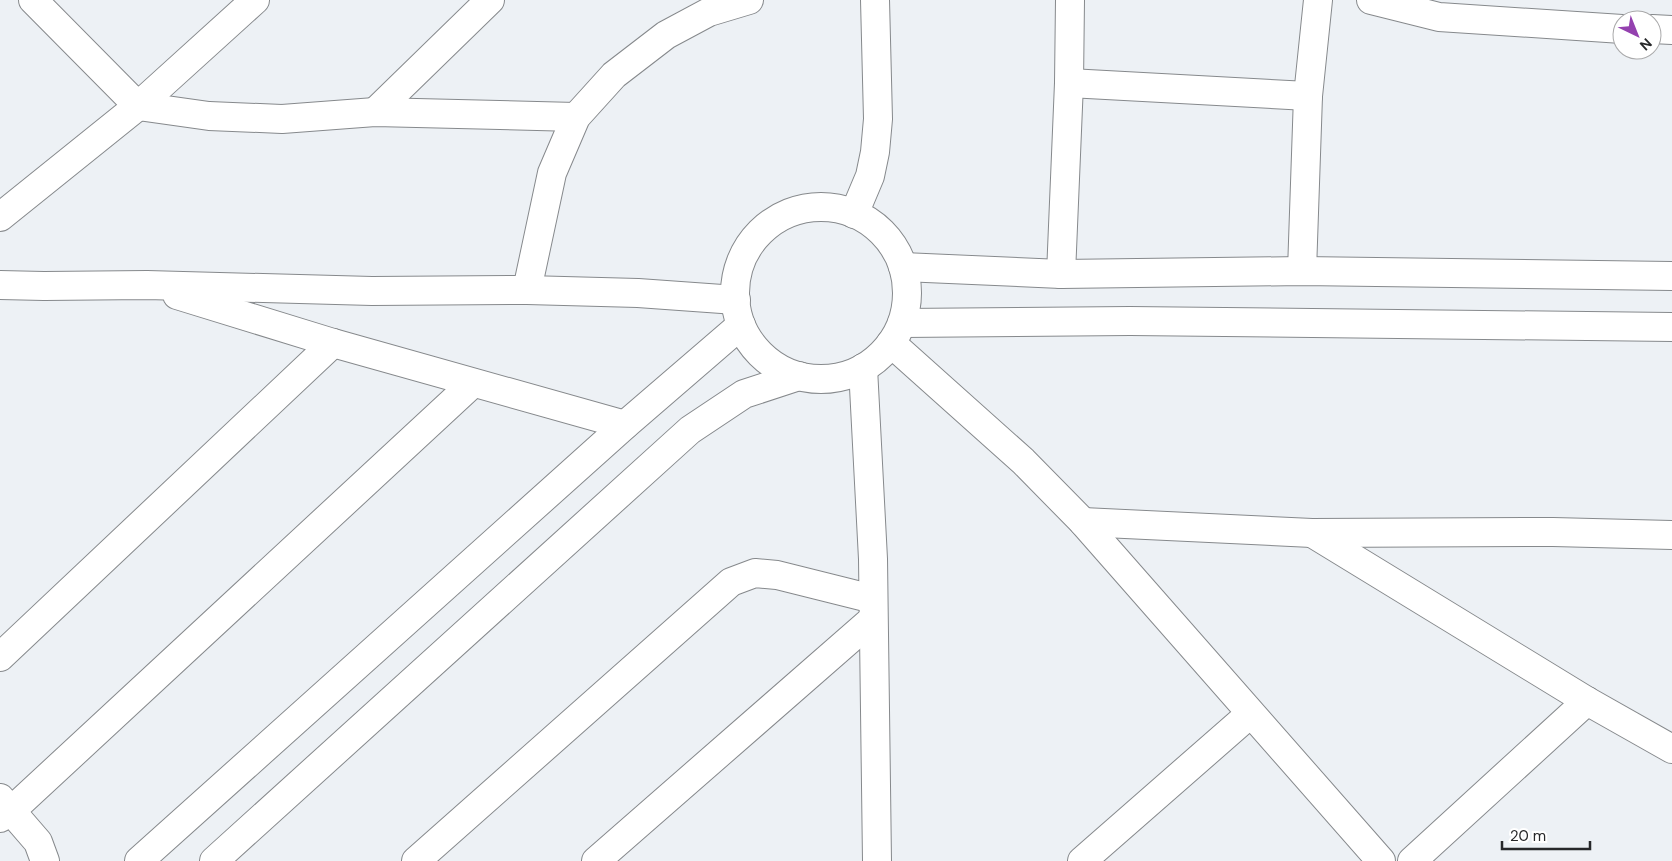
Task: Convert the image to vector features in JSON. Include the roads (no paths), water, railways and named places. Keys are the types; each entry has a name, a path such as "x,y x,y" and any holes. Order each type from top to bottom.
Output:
{"street":[{"path":"33,0 138,106 209,116 282,119 375,112 576,117"},
{"path":"375,112 490,0"},
{"path":"527,290 552,173 576,117 614,75 708,6 749,0"},
{"path":"854,214 870,176 875,152 878,119 875,0"},
{"path":"1061,274 1069,83 1070,0"},
{"path":"1302,271 1308,96 1318,0"},
{"path":"1371,0 1439,17 1612,28"},
{"path":"3,209 138,106 252,1"},
{"path":"1069,83 1308,96"},
{"path":"811,208 829,208 854,214 882,232 896,252 903,267 907,295 897,333 874,361 846,375 818,379 799,376 772,364 755,349 739,313 738,274 744,257 753,242 771,224 786,215 811,208"},
{"path":"903,267 1061,274 1302,271 1672,276"},
{"path":"0,285 147,285 372,291 527,290 638,294 739,313"},
{"path":"147,285 334,343 625,425"},
{"path":"139,861 625,425 739,313"},
{"path":"897,333 1140,321 1672,327"},
{"path":"897,333 1083,522 1381,861"},
{"path":"0,657 334,343"},
{"path":"863,368 873,609 877,861"},
{"path":"214,861 690,430 744,394 799,376"},
{"path":"67,861 41,852 4,809 473,383"},
{"path":"1083,522 1312,533 1553,532 1672,534"},
{"path":"1312,533 1587,701 1672,749"},
{"path":"416,861 732,582 755,573 777,575 873,609"},
{"path":"596,861 873,609"},
{"path":"1412,861 1587,701"},
{"path":"1082,861 1250,714"}]}
